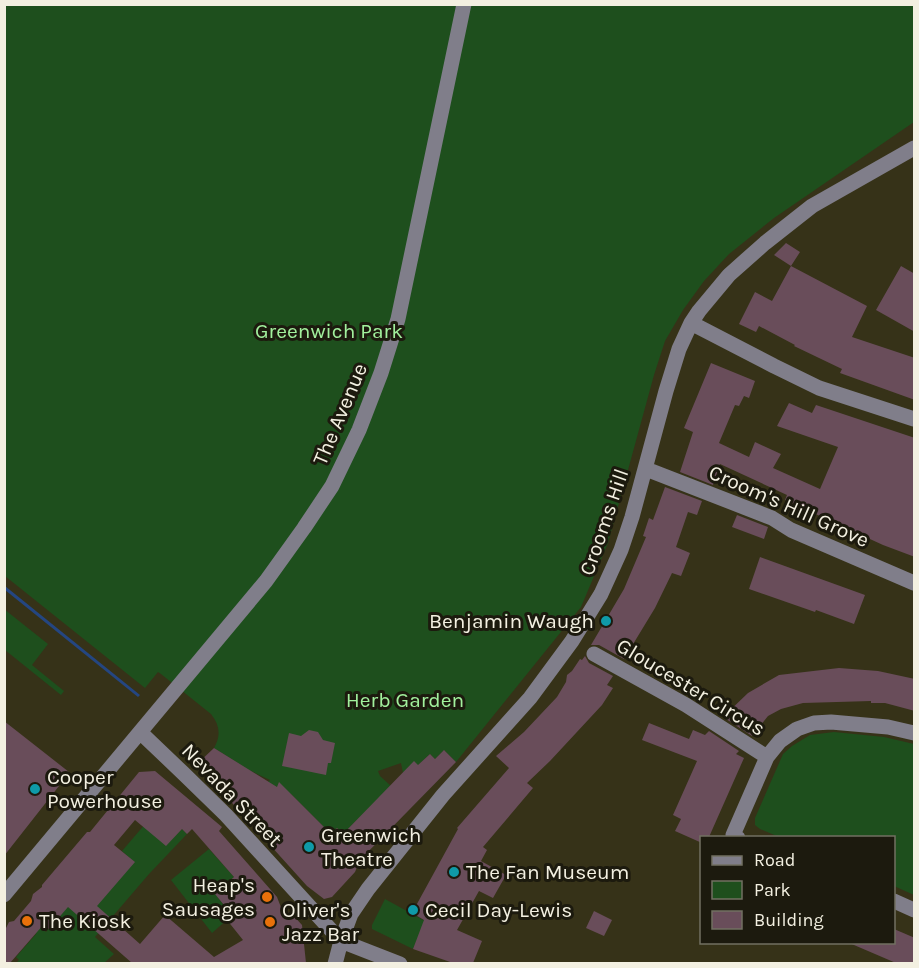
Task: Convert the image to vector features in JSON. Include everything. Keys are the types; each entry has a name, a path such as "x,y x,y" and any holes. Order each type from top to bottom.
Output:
{"street":[{"name":"The Avenue","path":"4,895 266,581 332,486 359,430 381,373 398,319 464,4"},
{"name":"Crooms Hill","path":"335,963 351,914 368,889 443,795 530,698 572,641 601,594 621,550 632,517 679,349 699,311 729,275 812,206 915,148"},
{"path":"691,323 819,388 915,419"},
{"name":"Croom's Hill Grove","path":"646,469 772,518 791,530 915,584"},
{"name":"Gloucester Circus","path":"594,654 686,705 767,757"},
{"name":"Gloucester Circus","path":"733,836 767,757 780,741 797,729 814,723 831,722 888,727 915,733"},
{"name":"Nevada Street","path":"140,732 226,815 341,941"},
{"path":"895,901 915,910"},
{"path":"341,941 400,963"}],"green space":[{"name":"Greenwich Park","path":"4,5 914,5 914,122 774,218 729,254 704,281 683,310 665,341 608,543 581,607 456,762 444,750 435,759 430,754 418,765 403,773 401,763 378,771 391,786 343,834 337,828 331,834 291,794 262,788 270,780 214,748 218,739 218,726 214,718 161,674 158,672 145,688 5,576"},
{"path":"4,609 48,644 32,665 64,691 61,695 5,650"},
{"path":"834,732 884,737 914,744 914,895 895,886 895,836 777,836 755,825 755,818 783,754 810,735"},
{"path":"158,809 166,845 182,829 187,834 95,937 114,954 104,963 16,963 19,960 16,957 36,934 37,924 46,932 64,911 59,906 134,862 122,851"},
{"path":"209,849 234,877 215,894 223,904 236,912 212,933 171,880"},
{"path":"385,899 425,921 413,949 372,929"}],"water":[{"path":"5,586 140,695 138,697 5,590"}],"building":[{"path":"786,243 800,252 791,266 774,255"},
{"path":"791,266 867,306 852,337 915,358 915,400 840,373 842,369 759,326 756,332 739,324 755,292 772,301"},
{"path":"901,266 915,274 915,332 876,310"},
{"path":"711,363 755,381 749,398 744,396 739,406 735,405 719,443 749,457 755,442 781,454 773,468 820,489 838,447 777,426 789,403 812,413 816,405 915,438 915,557 883,545 785,500 787,495 720,464 713,485 680,472 693,432 684,428"},
{"path":"665,487 702,501 697,515 688,512 676,547 690,553 681,576 672,573 655,608 624,659 599,645 591,645 624,589 646,537 643,536 649,518 653,520"},
{"path":"737,515 768,527 764,539 732,527"},
{"path":"760,557 865,595 854,624 749,589"},
{"path":"585,656 589,663 613,676 607,685 613,688 602,705 527,783 533,788 483,847 487,850 481,861 506,875 493,898 479,891 457,930 482,941 473,963 453,963 413,949 424,920 412,913 457,828 509,768 496,756 524,732 557,697 566,682 567,675"},
{"path":"839,668 878,671 915,679 915,711 885,703 871,703 871,701 803,703 781,709 768,716 752,736 723,717 748,693 779,675"},
{"name":"Cooper Powerhouse","path":"4,721 69,772 57,784 59,786 4,856"},
{"path":"649,723 689,739 693,730 705,735 709,731 739,751 736,754 744,758 709,836 700,836 700,842 675,831 681,819 673,815 697,761 642,740"},
{"path":"309,730 318,732 323,740 335,743 326,775 282,766 289,733 301,736"},
{"path":"214,748 277,787 279,782 331,834 337,828 343,834 414,761 418,765 430,754 435,759 444,750 456,762 360,860 355,872 332,897 324,899 307,886 197,764"},
{"path":"155,771 222,827 219,831 277,897 282,910 292,914 302,925 306,963 132,963 68,907 49,929 44,924 10,963 4,963 4,932 9,922 14,921 31,901 33,894 42,887 87,832 90,832 139,772","holes":["135,820 166,846 182,829 187,834 192,829 234,877 215,894 232,915 227,920 243,940 214,957 165,915 140,944 97,906 135,862 114,845"]},
{"path":"594,911 612,920 604,936 586,928"},
{"path":"895,929 915,938 915,963 896,963 852,944 895,944"}],"place":[{"name":"Benjamin Waugh","path":"606,621"},
{"name":"Cooper Powerhouse","path":"35,789"},
{"name":"Greenwich Theatre","path":"309,847"},
{"name":"The Fan Museum","path":"454,872"},
{"name":"Heap's Sausages","path":"267,897"},
{"name":"Cecil Day-Lewis","path":"413,910"},
{"name":"The Kiosk","path":"27,921"},
{"name":"Oliver's Jazz Bar","path":"270,922"}],"park label":[{"name":"Herb Garden","path":"405,700"}]}
